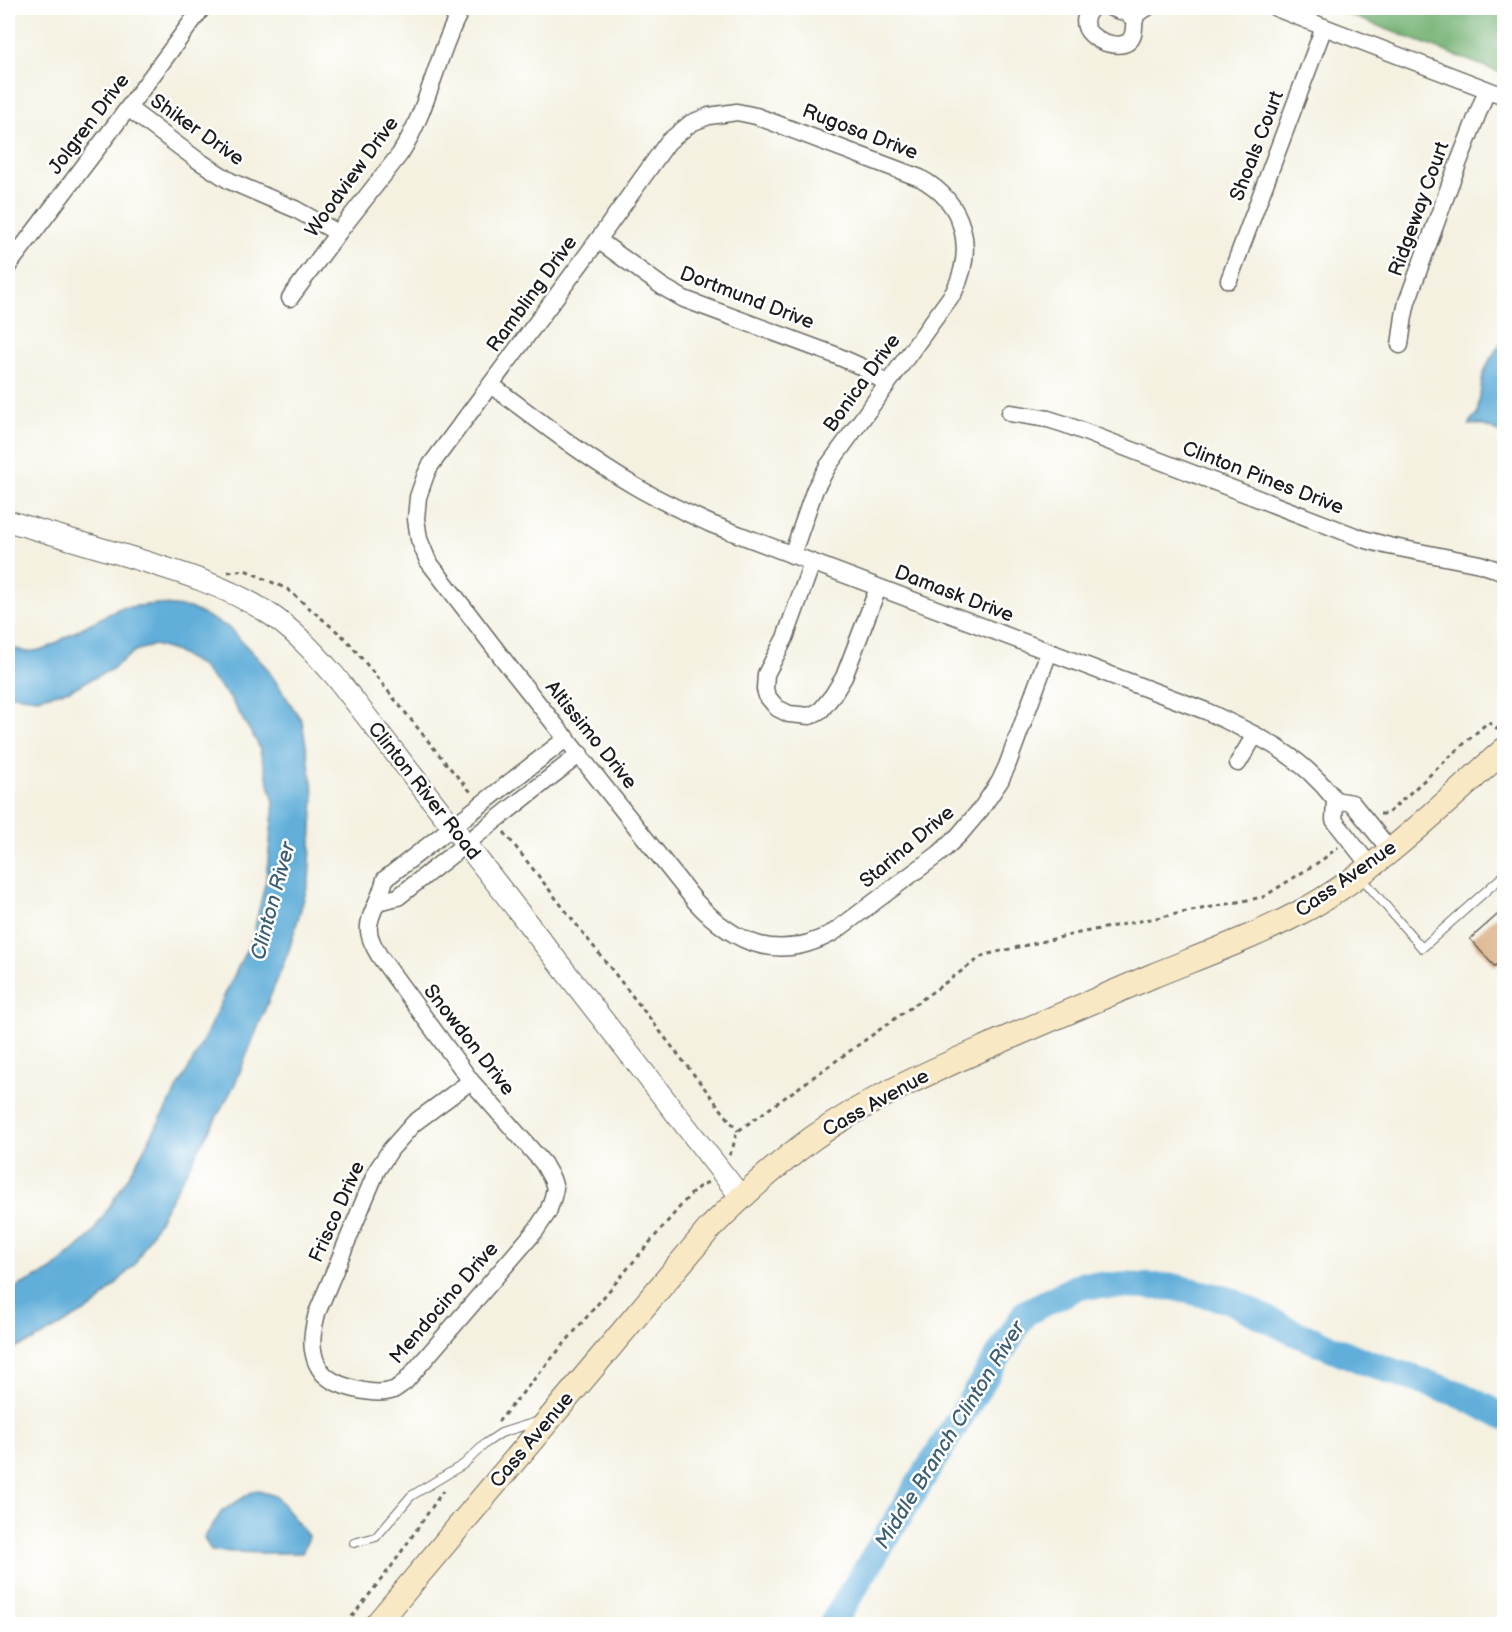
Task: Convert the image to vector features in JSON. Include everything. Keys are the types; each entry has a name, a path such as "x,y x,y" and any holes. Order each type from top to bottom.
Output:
{"main road":[{"name":"Cass Avenue","path":"377,1624 687,1254 741,1197 813,1138 909,1082 1128,986 1270,927 1318,902 1390,850 1504,750"}],"street":[{"name":"Jolgren Drive","path":"8,266 202,8"},
{"name":"Woodview Drive","path":"290,298 408,142 420,117 449,35 462,8"},
{"path":"1092,8 1086,13 1087,32 1095,38 1121,45 1130,40 1141,13 1126,13 1111,8"},
{"path":"1276,8 1504,96"},
{"name":"Shoals Court","path":"1229,280 1324,27"},
{"name":"Ridgeway Court","path":"1400,345 1407,302 1487,90"},
{"name":"Shiker Drive","path":"128,108 196,159 230,181 295,209 338,233"},
{"name":"Rugosa Drive","path":"710,116 732,112 747,113 920,178 938,189 948,200 965,238"},
{"name":"Rambling Drive","path":"416,519 418,497 426,474 668,142 691,123 710,116"},
{"name":"Bonica Drive","path":"792,555 815,489 835,455 954,292 962,276 965,263 965,238"},
{"name":"Dortmund Drive","path":"598,240 663,287 684,299 835,354 862,367 887,384"},
{"name":"Damask Drive","path":"491,385 571,444 633,485 711,524 1206,711 1255,735 1289,754 1308,769 1322,782 1335,800 1352,803 1390,850"},
{"name":"Clinton Pines Drive","path":"1010,413 1064,424 1363,539 1480,564 1504,572"},
{"name":"Altissimo Drive","path":"416,519 419,539 429,561 510,668 704,911 735,935 767,947"},
{"name":"Clinton River Road","path":"8,521 179,572 266,611 289,628 335,676 741,1197"},
{"path":"812,563 786,638 766,674 767,696 777,708 789,714 810,716 821,710 833,695 844,677 878,588"},
{"name":"Starina Drive","path":"767,947 797,946 828,935 849,922 940,853 959,835 1000,781 1049,652"},
{"path":"1238,763 1255,735"},
{"name":"Snowdon Drive","path":"553,1197 555,1188 543,1163 471,1081 372,944 368,924 385,879 567,738"},
{"path":"377,902 398,897 580,754"},
{"path":"1335,800 1334,820 1348,838 1364,870"},
{"name":"Frisco Drive","path":"342,1385 323,1373 314,1355 312,1336 317,1313 377,1170 391,1149 414,1123 471,1081"},
{"name":"Mendocino Drive","path":"342,1385 358,1391 374,1393 393,1390 405,1382 536,1230 548,1212 553,1197"}],"lane":[{"path":"1364,870 1422,948 1504,875"},
{"path":"354,1543 376,1537 411,1496 464,1464 486,1443 501,1433 550,1418"}],"path":[{"path":"287,589 347,640 449,768 482,804"},
{"path":"1368,822 1377,814 1387,814 1488,722 1504,733"},
{"path":"495,821 738,1131"},
{"path":"733,1151 738,1131 984,955 1079,933 1263,897 1322,860 1348,838"},
{"path":"486,1443 492,1429 682,1205 695,1190 707,1184"},
{"path":"346,1624 391,1566 443,1492"}],"green space":[{"path":"1331,8 1504,8 1504,74"}],"water":[{"path":"1504,338 1504,435 1483,426 1469,425 1477,415 1483,375"},
{"name":"Clinton River","path":"157,604 190,608 228,627 266,667 302,721 314,794 309,881 289,950 235,1084 134,1265 95,1306 33,1341 8,1351 8,1291 52,1270 92,1234 130,1174 196,1055 253,936 266,880 274,802 258,744 230,698 200,665 174,651 154,645 135,651 112,669 70,690 37,698 8,694 8,647 27,652 46,649 120,608"},
{"path":"255,1490 276,1496 309,1537 302,1553 211,1551 204,1538 222,1511"}],"building":[{"path":"1504,909 1504,962 1494,966 1470,939"}],"waterway":[{"name":"Middle Branch Clinton River","path":"832,1624 1025,1313 1081,1285 1174,1287 1229,1300 1293,1332 1368,1363 1459,1394 1504,1417"}]}
